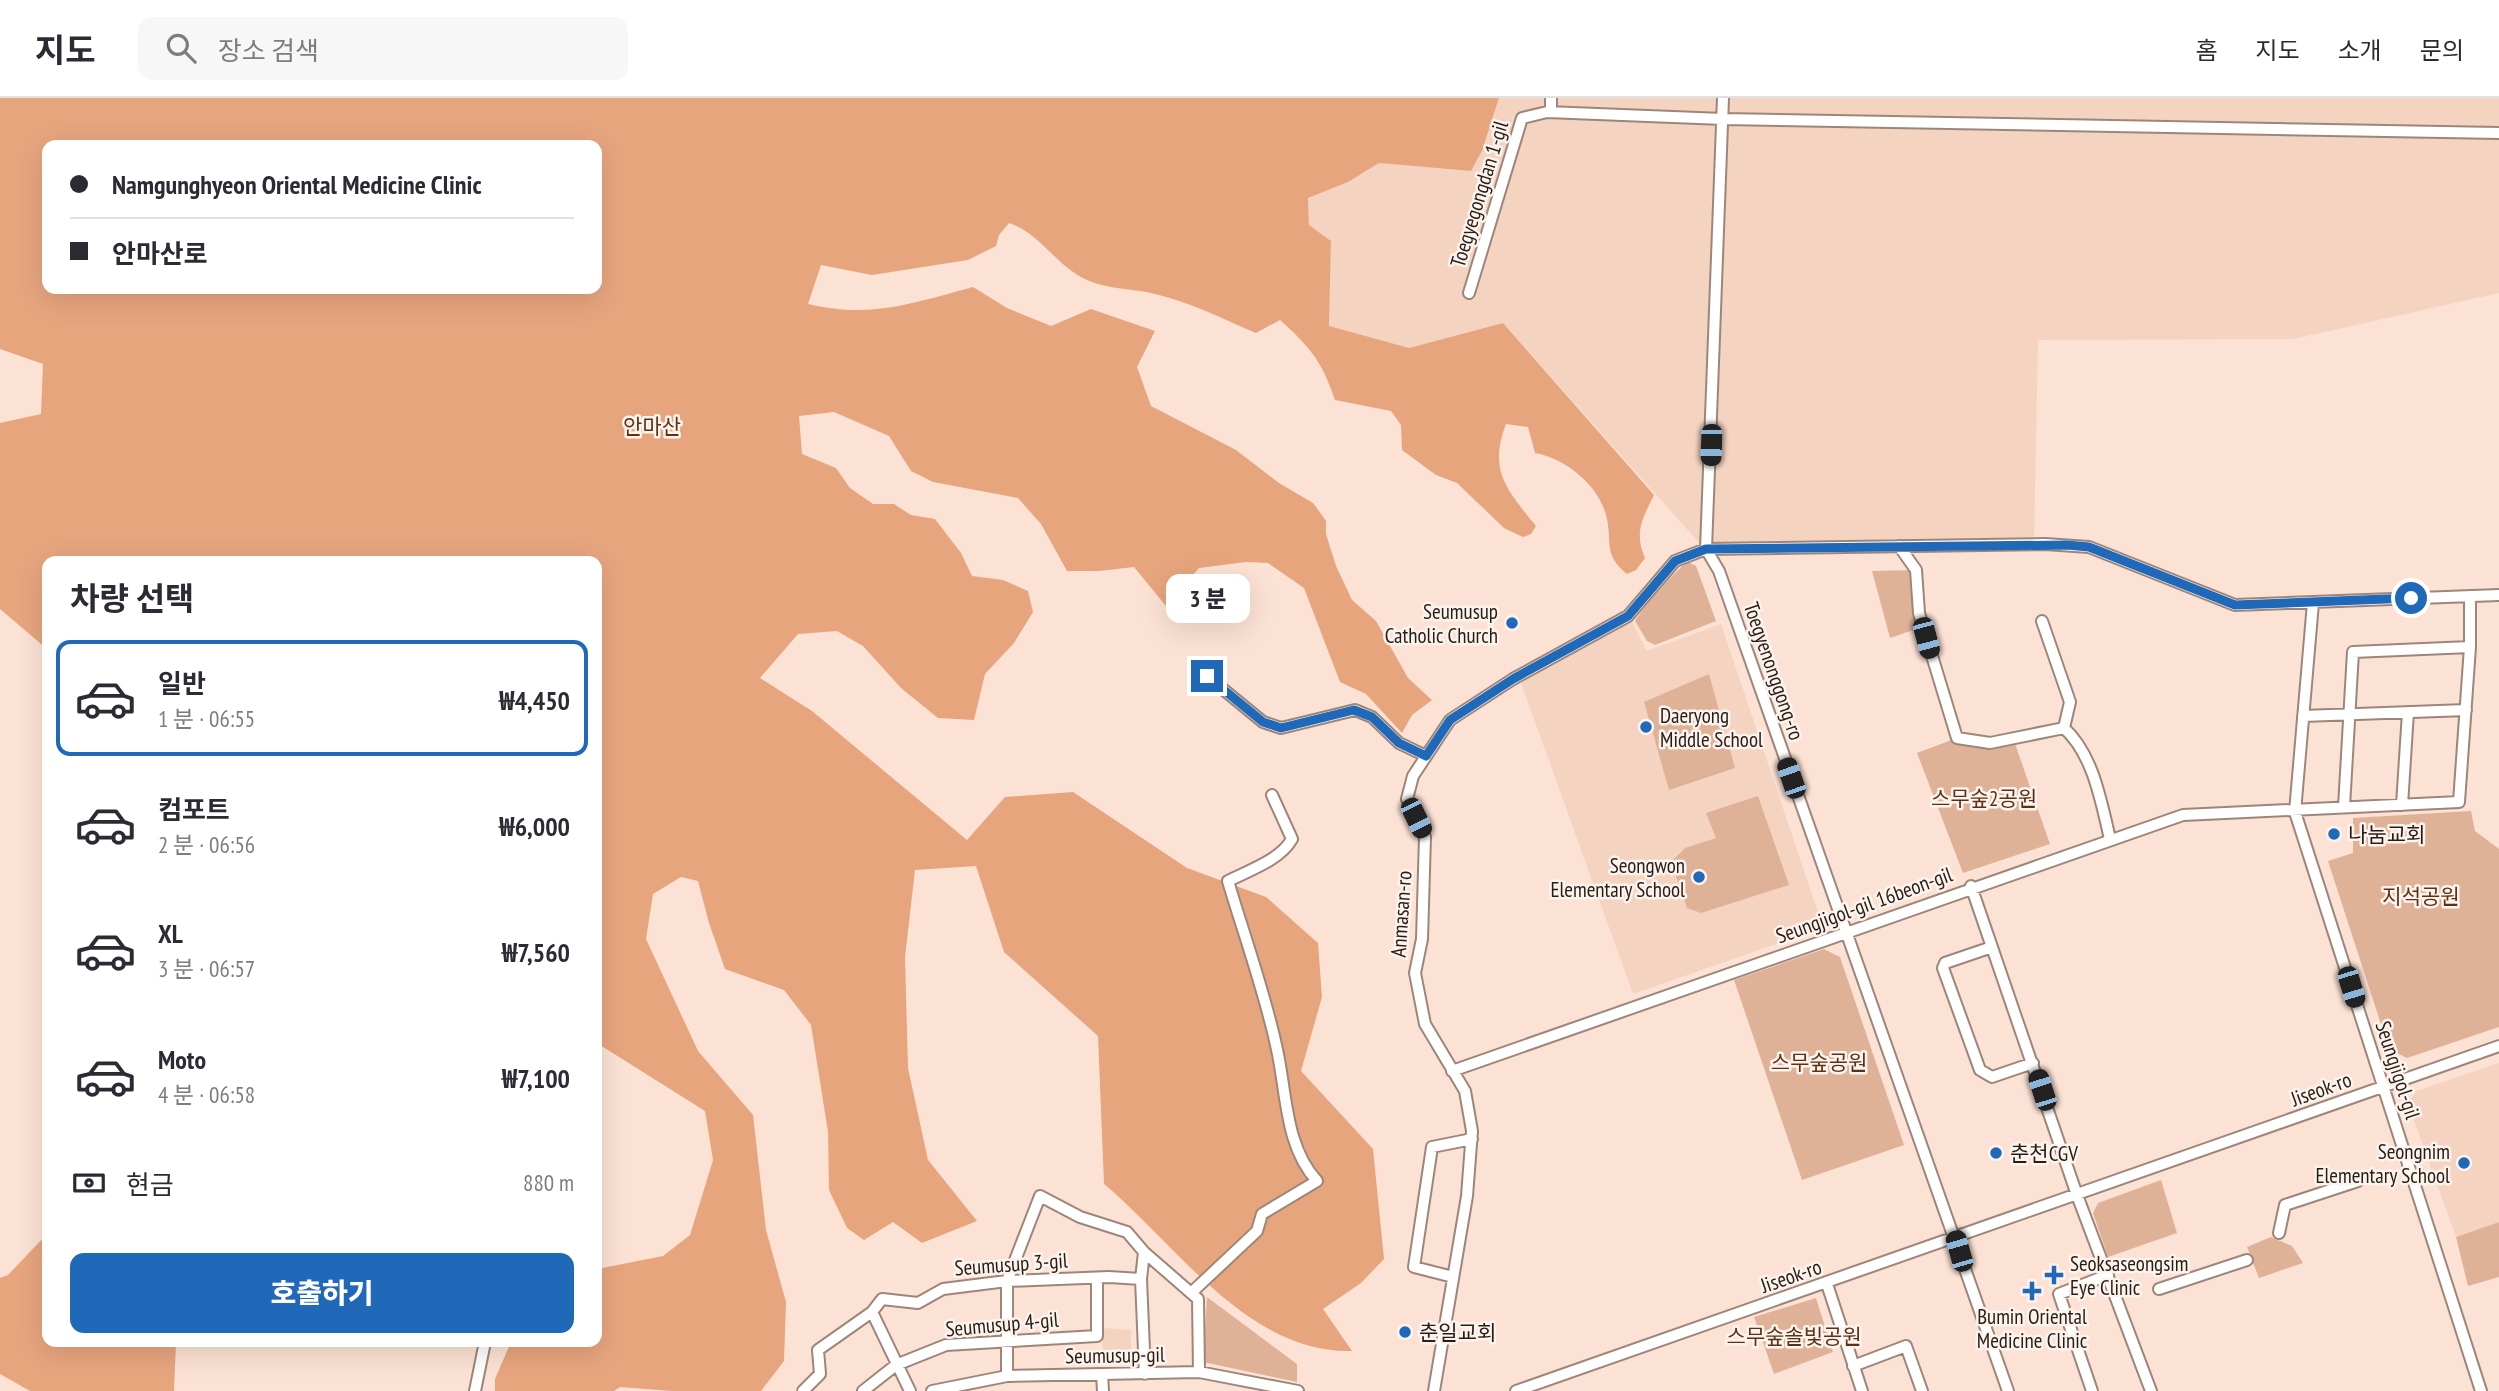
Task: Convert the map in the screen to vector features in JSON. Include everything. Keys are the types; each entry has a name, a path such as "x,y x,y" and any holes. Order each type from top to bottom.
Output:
{"street":[{"path":"1551,98 1551,112"},
{"path":"1706,549 1723,98"},
{"name":"Toegyegongdan 1-gil","path":"1469,293 1522,118 1551,112 1723,119 2499,133"},
{"name":"Anmasan-ro","path":"1434,1391 1467,1196 1472,1139 1465,1091 1425,1024 1415,973 1422,939 1425,837 1407,799 1413,776 1450,720 1513,679 1628,616 1675,561 1706,549 2045,544 2089,547 2235,605 2499,595"},
{"path":"1899,546 1916,570 1919,613 1957,738 1990,743 2064,728"},
{"name":"Toegyenonggong-ro","path":"1706,549 1719,570 2008,1391"},
{"path":"2303,716 2466,710 2470,596"},
{"name":"Seungjigol-gil","path":"2313,603 2295,812 2481,1391"},
{"path":"2042,621 2070,702 2064,728"},
{"path":"2344,807 2353,652 2470,647"},
{"path":"1196,678 1207,676 1263,722 1281,728 1354,710 1372,717 1399,743 1426,756"},
{"name":"Seungjigol-gil 16beon-gil","path":"1452,1071 1971,887 2183,815 2295,812 2459,802 2466,710"},
{"path":"2402,805 2408,712"},
{"path":"2064,728 2078,740 2099,792 2110,839"},
{"path":"1191,1293 1257,1231 1262,1214 1317,1181 1305,1168 1294,1140 1276,1043 1228,881 1271,859 1288,846 1292,839 1272,795"},
{"path":"1971,887 2077,1195 2151,1391"},
{"path":"1992,947 1945,963 1943,968 1980,1070 1992,1077 2033,1063"},
{"name":"Jiseok-ro","path":"1516,1391 1827,1284 2499,1045"},
{"path":"1453,1277 1414,1267 1432,1147 1472,1139"},
{"path":"2279,1233 2285,1205 2358,1181"},
{"path":"1007,1376 1007,1281 1040,1196 1080,1217 1126,1232 1143,1252 1198,1299 1199,1372"},
{"path":"1143,1252 1141,1279 1145,1374"},
{"path":"2160,1289 2247,1260"},
{"path":"2092,1391 2059,1294 2108,1275"},
{"name":"Seumusup 4-gil","path":"863,1391 897,1365 946,1345 1006,1339 1097,1336 1097,1278"},
{"name":"Seumusup 3-gil","path":"803,1391 820,1374 818,1350 872,1312 882,1299 918,1303 943,1289 1007,1281 1141,1279"},
{"path":"1827,1284 1862,1391"},
{"path":"872,1312 910,1391"},
{"path":"1853,1366 1906,1346 1922,1391"},
{"path":"475,1391 484,1347"},
{"name":"Seumusup-gil","path":"932,1391 1007,1376 1199,1372 1298,1391"},
{"path":"1102,1374 1103,1391"}],"shaded area":[{"path":"1499,98 2499,98 2499,293 2293,339 2038,340 2034,544 1702,546 1503,323 1409,348 1329,327 1331,241 1309,225 1308,198 1348,182 1379,163 1471,171 1482,151"},
{"path":"1632,622 1647,651 1721,624 1820,918 1814,931 1633,994 1521,683"},
{"name":"Seongnim Elementary School","path":"2499,1063 2499,1222 2456,1237 2408,1104 2416,1091"},
{"path":"1102,1328 1131,1330 1131,1362 1103,1362"}],"green space":[{"name":"안마산","path":"0,98 1499,98 1482,151 1471,171 1379,163 1348,182 1308,198 1309,225 1331,241 1329,326 1409,348 1503,323 1654,495 1640,533 1645,558 1636,570 1627,574 1614,560 1606,515 1596,493 1568,467 1557,460 1535,453 1528,427 1506,424 1499,455 1503,479 1536,526 1531,534 1523,537 1504,528 1457,483 1436,475 1402,450 1401,425 1391,411 1335,400 1314,356 1280,320 1256,333 1168,297 1095,283 1076,274 1030,235 1009,223 999,235 996,246 968,260 872,275 821,265 808,304 852,310 892,307 973,287 1007,308 1051,326 1091,309 1155,331 1137,367 1151,406 1236,450 1279,483 1313,503 1326,521 1326,534 1336,566 1352,600 1376,621 1408,678 1432,700 1412,715 1402,733 1366,694 1340,682 1304,588 1268,563 1246,562 1199,568 1166,606 1134,567 1067,571 1041,524 1018,498 933,482 911,471 889,436 834,412 799,416 802,454 836,468 850,488 873,504 894,504 911,515 935,519 961,553 972,576 1003,580 1028,591 1033,612 1014,643 985,674 974,720 938,718 901,688 863,646 837,631 798,634 760,678 812,711 967,840 1005,797 1073,792 1187,868 1266,897 1318,943 1322,997 1301,1071 1373,1149 1384,1259 1361,1283 1323,1309 1352,1351 1314,1347 1280,1335 1247,1315 1216,1291 1104,1184 1098,1036 1004,952 976,866 915,870 905,957 908,1068 928,1160 977,1221 922,1243 893,1222 864,1240 847,1228 829,1190 828,1132 811,1025 784,990 725,969 698,881 681,877 653,894 646,939 698,1051 753,1115 766,1230 786,1302 784,1361 761,1391 672,1391 620,1387 614,1391 495,1391 495,1379 509,1347 602,1347 602,1268 663,1256 690,1235 713,1160 705,1111 602,1046 602,556 42,556 42,645 0,609 0,423 41,414 43,364 0,349"},
{"path":"1688,562 1696,566 1716,621 1655,645 1647,641 1635,621 1661,588"},
{"path":"1916,570 1922,627 1890,638 1872,571"},
{"path":"1709,674 1735,768 1669,790 1644,702"},
{"name":"스무숲2공원","path":"1957,738 2013,738 2050,844 1963,873 1917,753"},
{"path":"1758,796 1789,885 1701,913 1687,908 1671,862 1685,848 1716,838 1706,813"},
{"name":"지석공원","path":"2471,811 2475,831 2499,849 2499,1027 2407,1058 2389,1049 2328,861 2353,853 2353,818"},
{"name":"스무숲공원","path":"1824,949 1840,957 1904,1145 1802,1180 1734,980"},
{"path":"2161,1180 2177,1233 2108,1257 2093,1213 2098,1203"},
{"path":"2499,1222 2499,1277 2468,1286 2456,1237"},
{"path":"2271,1237 2292,1246 2303,1263 2259,1278 2247,1247"},
{"path":"42,1239 42,1347 176,1347 174,1391 30,1391 0,1374 0,1278 8,1275"},
{"path":"1207,1297 1297,1364 1297,1382 1203,1362"},
{"name":"스무숲솔빛공원","path":"1816,1298 1833,1352 1774,1374 1754,1317"}],"place":[{"name":"Seumusup Catholic Church","path":"1512,623"},
{"name":"Daeryong Middle School","path":"1646,727"},
{"name":"나눔교회","path":"2334,834"},
{"name":"Seongwon Elementary School","path":"1699,877"},
{"name":"춘천CGV","path":"1996,1153"},
{"name":"Seongnim Elementary School","path":"2464,1163"},
{"name":"Seoksaseongsim Eye Clinic","path":"2054,1275"},
{"name":"Bumin Oriental Medicine Clinic","path":"2032,1291"},
{"name":"춘일교회","path":"1405,1332"}],"route":[{"path":"1207,676 1263,722 1281,728 1354,710 1372,717 1399,743 1426,756 1450,720 1513,679 1628,616 1675,561 1706,549 2067,545 2089,547 2137,564 2235,605 2411,598"}]}
